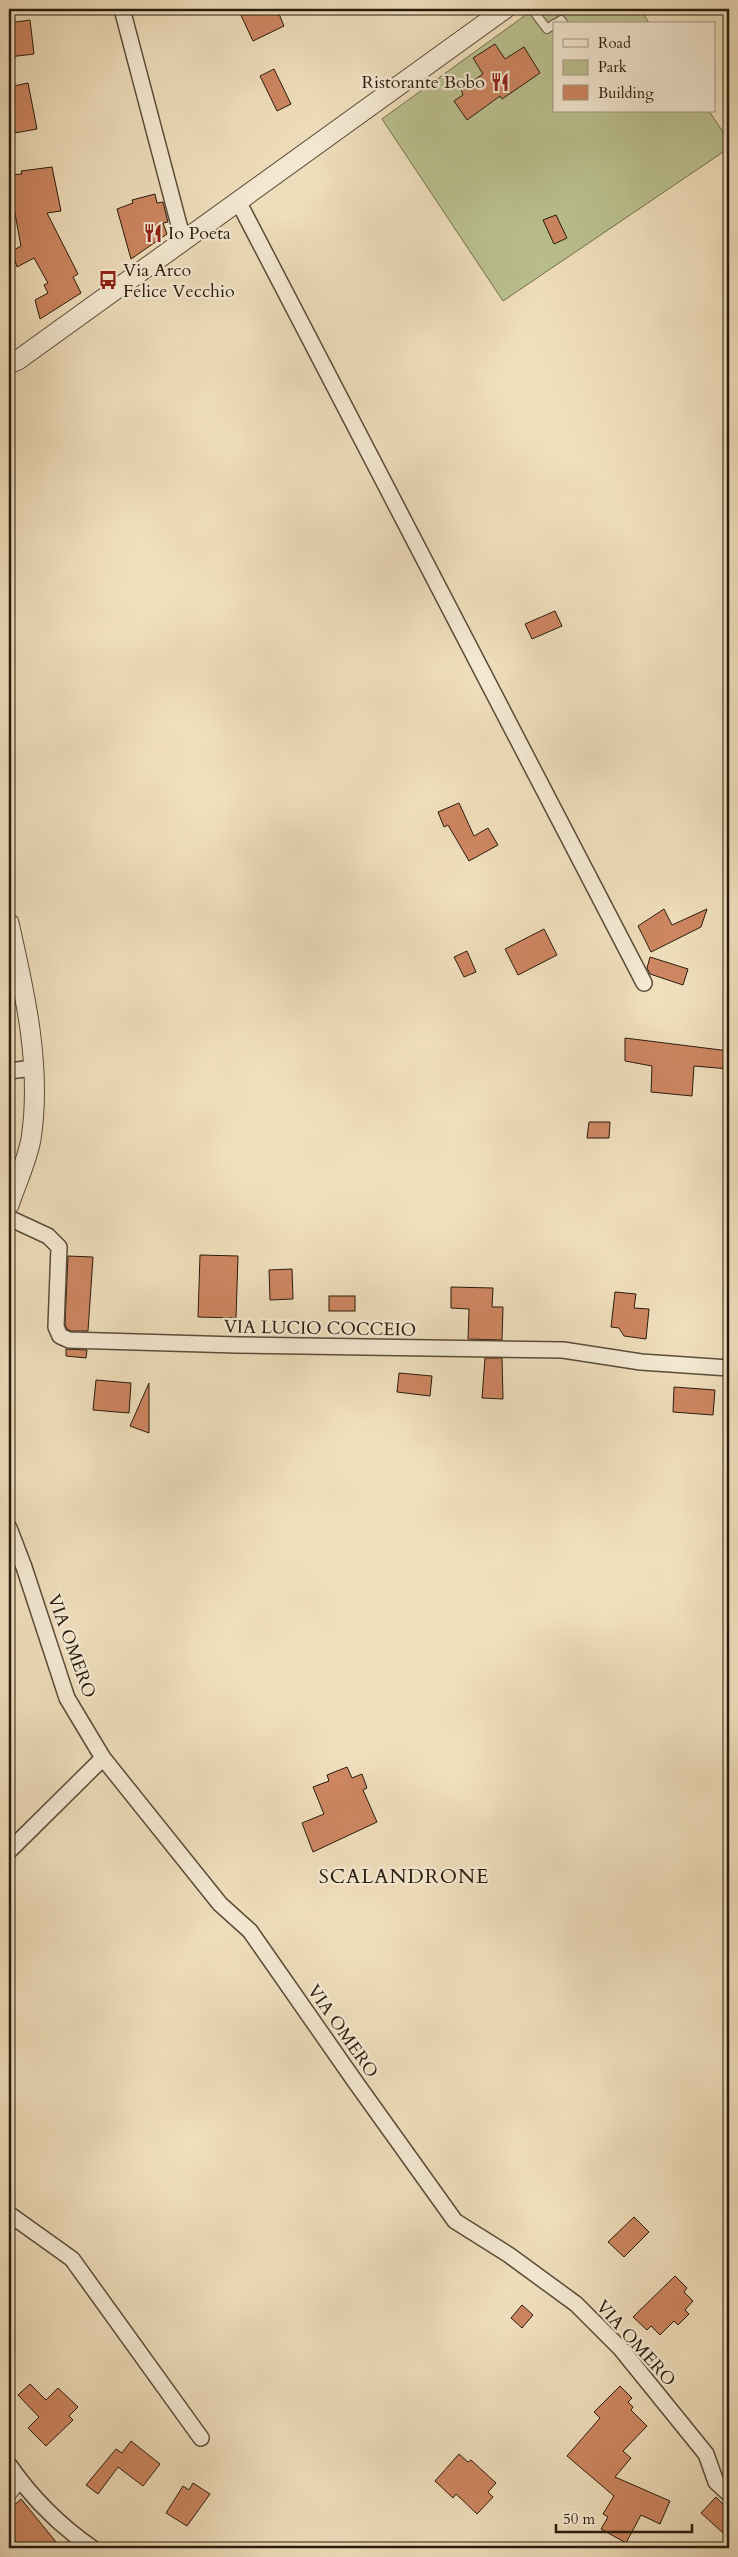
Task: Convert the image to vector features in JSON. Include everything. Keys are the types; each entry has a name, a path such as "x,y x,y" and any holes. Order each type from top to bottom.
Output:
{"street":[{"path":"122,9 183,240"},
{"path":"12,365 505,9"},
{"path":"238,201 644,983"},
{"path":"9,923 26,994 35,1090 31,1141 9,1205"},
{"path":"9,1071 33,1068"},
{"name":"VIA LUCIO COCCEIO","path":"9,1218 48,1236 59,1247 56,1327 60,1336 69,1340 237,1345 563,1350 641,1362 729,1368"},
{"name":"VIA OMERO","path":"9,1528 24,1567 67,1698 103,1758 220,1904 250,1931 354,2080 456,2221 509,2255 576,2304 621,2349 706,2454 716,2482 729,2494"},
{"path":"9,1851 103,1758"},
{"path":"9,2214 72,2259 201,2438"},
{"path":"9,2465 21,2482 64,2529 92,2548"}],"lane":[{"path":"532,9 547,29 553,25"},
{"path":"9,2500 21,2482"}],"green space":[{"path":"534,9 640,9 649,22 553,22 553,112 710,112 729,141 729,148 503,301 382,119"}],"building":[{"path":"238,9 277,9 284,26 253,41"},
{"path":"30,20 34,54 9,57 9,23"},
{"name":"Ristorante Bobo","path":"495,44 505,59 524,47 540,73 502,99 500,96 467,120 454,101 463,95 461,89 483,74 473,58"},
{"path":"274,69 291,104 277,111 260,76"},
{"path":"28,83 37,129 9,134 9,87"},
{"path":"52,167 61,211 47,213 78,274 73,277 81,293 40,319 35,300 48,293 44,285 48,283 34,258 17,267 12,251 21,246 9,181 10,175 22,174 21,171"},
{"path":"155,194 157,203 163,202 168,222 163,223 167,234 131,259 117,209 133,203 132,200"},
{"path":"556,215 567,238 554,244 543,220"},
{"path":"555,611 562,626 532,639 525,624"},
{"path":"459,803 474,836 488,828 498,845 469,861 448,825 444,827 438,812"},
{"path":"664,909 672,925 707,909 701,927 651,952 638,926"},
{"path":"544,929 557,955 518,975 505,949"},
{"path":"467,951 476,972 464,977 454,957"},
{"path":"650,957 688,969 683,985 650,974 647,968"},
{"path":"625,1038 729,1051 729,1069 694,1066 692,1096 651,1092 652,1066 625,1061"},
{"path":"589,1122 610,1122 609,1138 587,1138"},
{"path":"200,1255 238,1256 236,1318 198,1317"},
{"path":"68,1256 93,1257 88,1331 71,1331 67,1329 65,1324"},
{"path":"292,1269 293,1299 270,1300 269,1270"},
{"path":"451,1287 493,1288 492,1307 503,1307 502,1340 468,1339 469,1309 451,1308"},
{"path":"615,1292 636,1294 634,1308 649,1309 646,1339 624,1336 619,1328 611,1327"},
{"path":"329,1296 355,1296 355,1311 329,1311"},
{"path":"66,1349 87,1350 86,1358 66,1356"},
{"path":"485,1358 502,1358 503,1399 482,1398"},
{"path":"399,1373 432,1376 430,1396 397,1392"},
{"path":"96,1380 131,1383 129,1413 93,1410"},
{"path":"149,1383 149,1433 130,1426"},
{"path":"674,1387 715,1390 713,1415 673,1412"},
{"path":"347,1767 352,1778 362,1774 367,1788 363,1790 377,1822 313,1852 302,1823 324,1814 313,1787 329,1781 327,1775"},
{"path":"634,2217 649,2232 624,2257 608,2242"},
{"path":"675,2276 687,2288 684,2292 693,2301 685,2310 689,2314 678,2325 674,2321 660,2335 651,2326 647,2330 633,2317"},
{"path":"522,2305 533,2315 522,2328 511,2318"},
{"path":"30,2384 46,2400 58,2388 78,2407 69,2416 73,2420 46,2446 28,2428 39,2417 18,2395"},
{"path":"620,2386 632,2398 628,2402 633,2407 631,2410 647,2426 623,2451 631,2458 615,2477 670,2501 660,2524 641,2515 626,2543 601,2529 608,2517 603,2514 614,2496 567,2456 600,2418 594,2412"},
{"path":"131,2441 160,2464 143,2486 118,2467 98,2494 86,2485 116,2449 122,2453"},
{"path":"459,2454 468,2462 471,2460 496,2483 488,2492 493,2497 477,2514 456,2494 453,2498 435,2481"},
{"path":"193,2483 210,2494 187,2526 166,2513 183,2486 189,2490"},
{"path":"716,2497 729,2510 729,2526 723,2533 701,2513"},
{"path":"21,2499 61,2548 21,2548 9,2533 9,2510"}],"place":[{"name":"Ristorante Bobo","path":"500,82"},
{"name":"Io Poeta","path":"153,233"},
{"name":"Via Arco Felice Vecchio","path":"108,280"}],"district":[{"name":"SCALANDRONE","path":"404,1876"}]}
